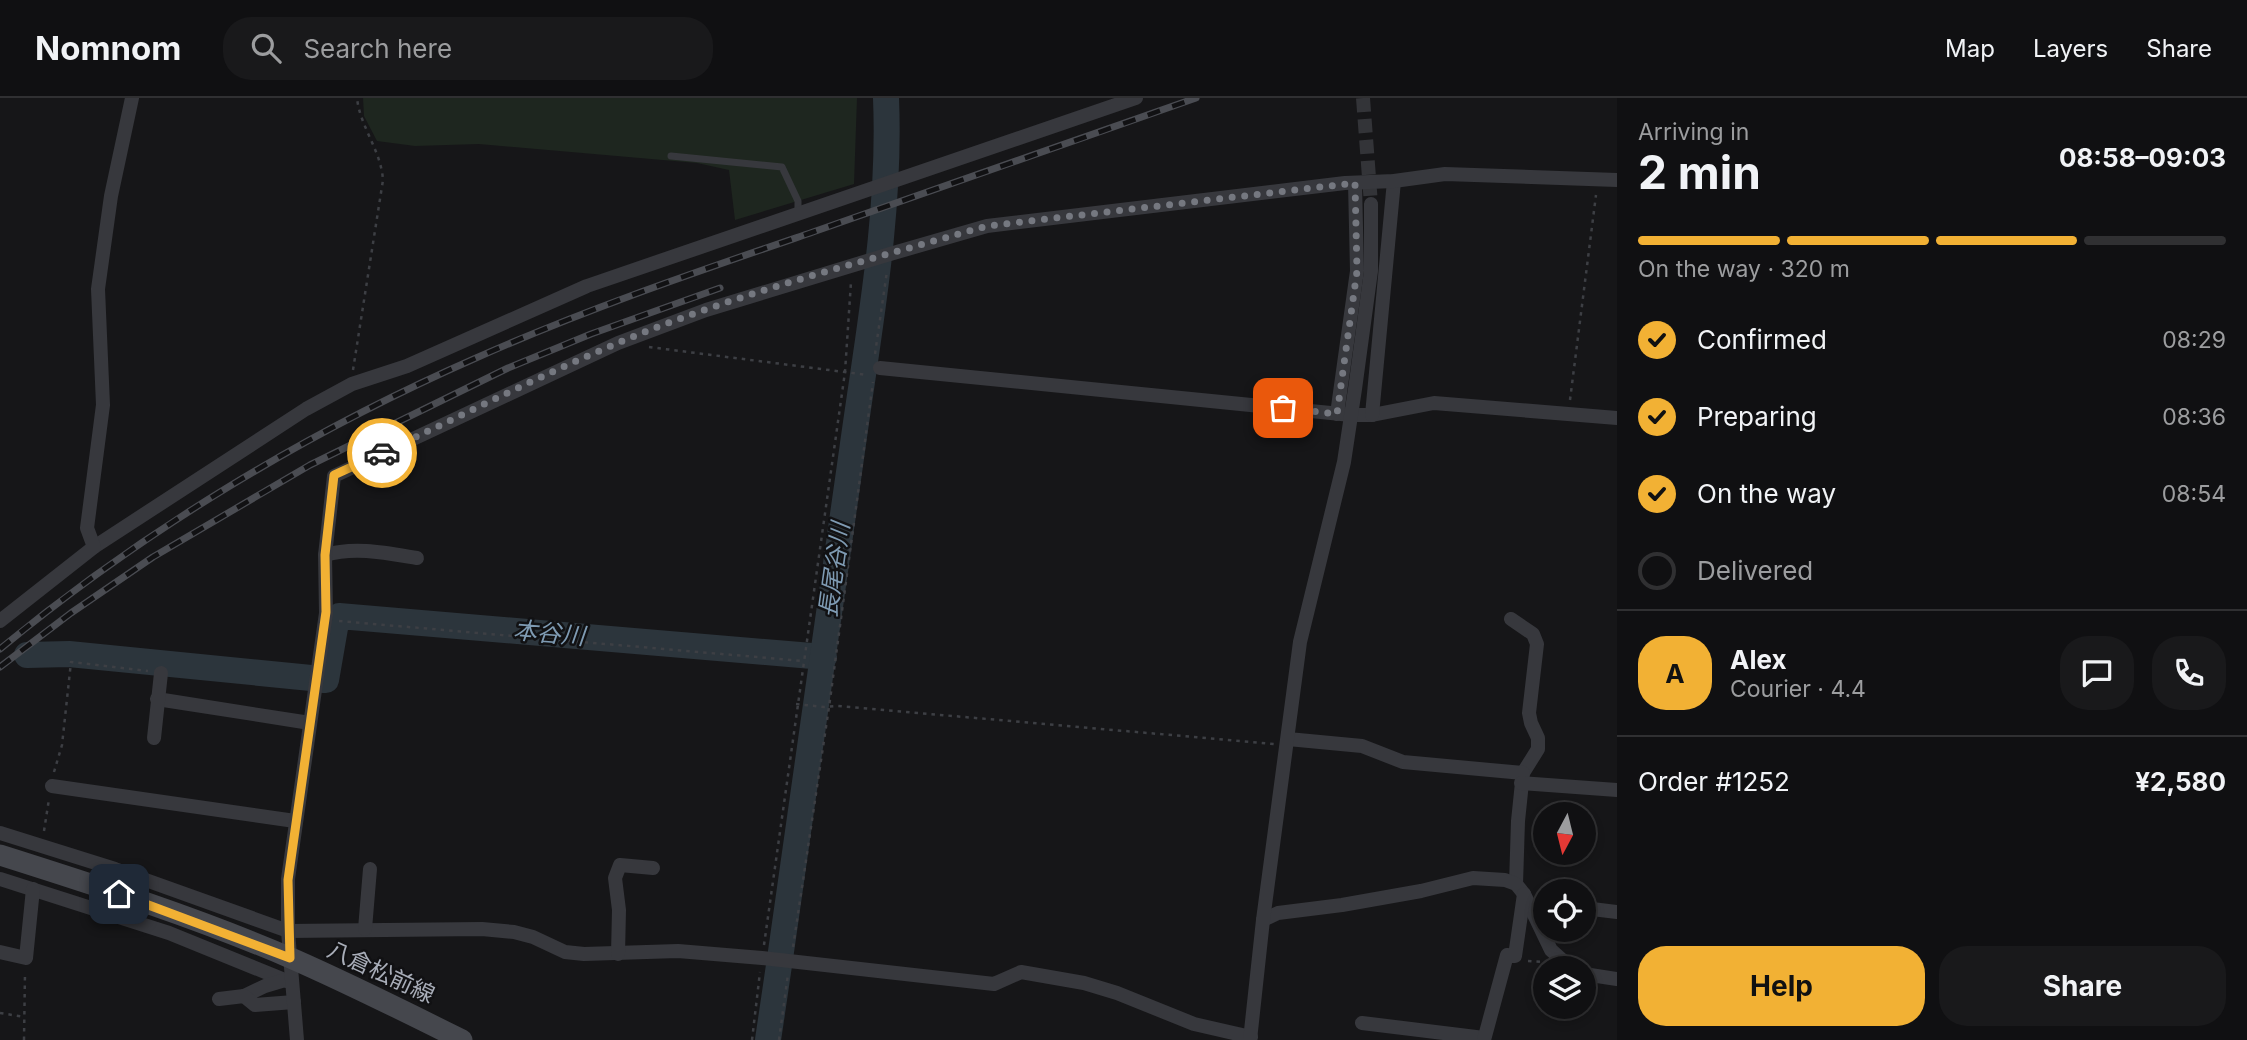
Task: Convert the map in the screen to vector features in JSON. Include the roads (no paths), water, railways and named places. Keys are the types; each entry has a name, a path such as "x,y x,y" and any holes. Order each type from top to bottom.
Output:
{"main road":[{"name":"八倉松前線","path":"0,855 186,918 290,958 462,1040"}],"street":[{"path":"94,547 87,528 103,405 99,289 111,197 132,98"},
{"path":"0,621 94,547 306,409 352,384 407,366 587,286 1136,98"},
{"path":"297,1040 294,1002 289,982 288,880 325,620 325,555 334,475 618,343 719,306 987,226 1445,174 1617,180"},
{"path":"1372,415 1394,181"},
{"path":"0,832 288,931 482,929 533,937 565,952 618,954 678,951 765,958 995,985 1021,972 1102,987 1194,1024 1250,1038 1300,642 1344,462 1344,414 1357,271 1355,183"},
{"path":"1344,414 1371,271 1371,204"},
{"path":"875,370 1344,414 1372,415 1434,403 1617,418"},
{"path":"325,555 337,551 352,551 417,558"},
{"path":"1362,1023 1391,1034 1484,1039 1507,955 1515,956 1523,893 1518,821 1522,778 1538,749 1538,738 1530,713 1538,644 1533,634 1511,619"},
{"path":"154,737 160,673"},
{"path":"158,699 310,723"},
{"path":"1288,742 1362,746 1403,762 1617,790"},
{"path":"52,786 295,821"},
{"path":"618,954 617,872 620,865 653,868"},
{"path":"365,929 370,869"},
{"path":"1263,920 1278,912 1342,905 1422,891 1473,877 1505,880 1533,898"},
{"path":"0,879 169,933 289,982"},
{"path":"0,952 26,958 33,889"},
{"path":"1523,893 1555,956"},
{"path":"1596,909 1617,912"},
{"path":"1596,976 1617,979"},
{"path":"219,999 244,996 265,986 289,982"},
{"path":"244,996 254,1005 294,1002"}],"lane":[{"path":"671,156 782,167 798,201 798,215"}],"waterway":[{"name":"長尾谷川","path":"768,1040 877,275 885,186 886,98"},
{"name":"本谷川","path":"323,680 326,680 339,616 824,657"},
{"name":"本谷川","path":"27,655 69,654 311,678"}],"tunnel":[{"path":"1363,98 1371,204"}],"railway":[{"path":"0,649 111,564 228,487 350,418 413,387 517,340 643,291 1196,98"},
{"path":"0,667 71,613 153,557 310,465 508,368 591,334 720,288"}]}
